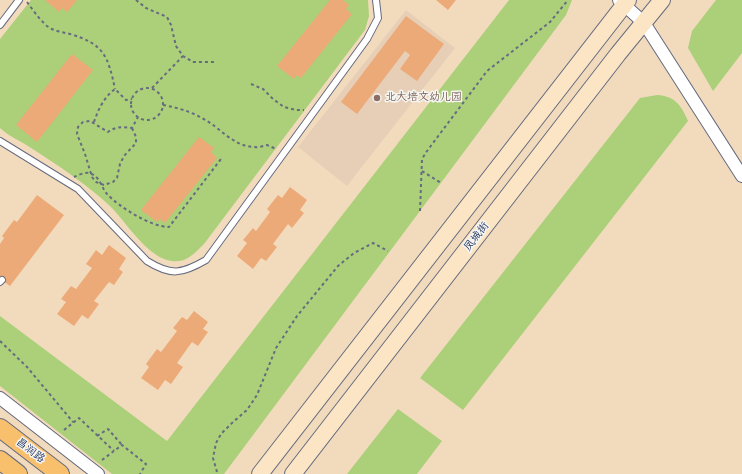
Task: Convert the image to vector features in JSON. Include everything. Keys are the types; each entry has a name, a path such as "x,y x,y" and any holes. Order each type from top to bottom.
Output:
{"main road":[{"name":"凤城街","path":"293,474 662,0"},
{"path":"260,474 623,2"},
{"name":"昌润路","path":"0,428 60,474"},
{"path":"0,460 18,474"}],"street":[{"path":"623,2 644,23 742,176"},
{"path":"0,398 98,474"}],"lane":[{"path":"0,25 19,0"},
{"path":"0,141 78,189 147,261 160,268 174,272 191,269 206,260 367,39 378,18 376,0"}],"path":[{"path":"26,0 47,26 89,41 100,50 108,60 115,89 126,100 132,99"},
{"path":"136,0 146,8 166,17 171,25 176,46 183,56 193,62 214,62"},
{"path":"420,211 422,159 427,151 487,71 550,22 568,0"},
{"path":"152,88 183,56"},
{"path":"251,84 262,89 273,100 284,106 296,110 315,111"},
{"path":"152,88 161,95 164,105 159,116 154,119 143,120 138,117 132,109 132,99 137,91 152,88"},
{"path":"94,122 101,104 110,92 115,89"},
{"path":"164,105 180,108 192,113 207,121 241,144 255,148 266,145 284,153"},
{"path":"132,128 138,117"},
{"path":"90,121 94,122 108,132 113,128 123,126 132,128 136,137 136,143 124,156 120,164 117,178 113,182 104,185 96,182 91,174 77,134 78,127 83,122 90,121"},
{"path":"101,184 105,192 116,203 148,223 161,227 169,227 221,159"},
{"path":"422,171 441,183"},
{"path":"66,182 76,175 91,174"},
{"path":"217,472 213,458 216,443 233,422 248,410 254,400 276,348 298,316 338,266 354,253 373,243 388,251"},
{"path":"0,341 27,367 73,422"},
{"path":"64,430 79,418 114,451"},
{"path":"98,436 108,429 122,445 146,464 140,474"},
{"path":"102,460 122,445"}],"shaded area":[{"name":"北大培文幼儿园","path":"406,10 455,48 347,186 298,147"}],"green space":[{"path":"31,0 368,0 369,16 365,30 204,244 188,258 173,261 159,257 152,252 137,238 112,208 83,184 0,128 0,39"},
{"path":"509,0 572,0 566,15 224,474 112,474 0,386 0,316 167,441"},
{"path":"716,0 742,0 742,53 713,91 688,48 692,31"},
{"path":"657,95 668,97 677,102 688,121 463,410 420,378 640,98"},
{"path":"398,409 442,441 417,474 347,474"}],"building":[{"path":"45,0 77,0 67,12 62,8 59,12"},
{"path":"330,0 343,0 349,5 346,9 352,14 301,78 297,75 294,79 277,66"},
{"path":"436,0 456,0 448,10"},
{"path":"406,16 444,44 417,81 400,69 410,55 405,51 357,114 341,102"},
{"path":"72,54 93,70 37,142 16,125"},
{"path":"199,137 214,148 211,152 217,158 165,223 160,219 157,222 141,210"},
{"path":"290,187 307,200 300,210 304,213 292,228 288,224 273,244 277,247 266,261 261,258 253,269 237,256 247,243 243,240 253,228 256,231 270,212 267,209 278,195 282,198"},
{"path":"37,195 64,215 10,286 0,279 0,244 4,238 2,236 14,220 17,222"},
{"path":"109,245 126,258 119,269 123,272 114,285 109,282 94,301 99,304 88,319 82,315 74,326 57,314 66,302 61,299 71,286 76,289 92,268 86,264 96,250 102,255"},
{"path":"194,311 208,322 203,329 208,332 198,346 192,342 177,363 183,367 171,384 165,380 158,390 141,378 149,367 146,364 157,349 161,352 177,331 173,328 182,317 187,320"}],"place":[{"name":"北大培文幼儿园","path":"377,98"}]}
